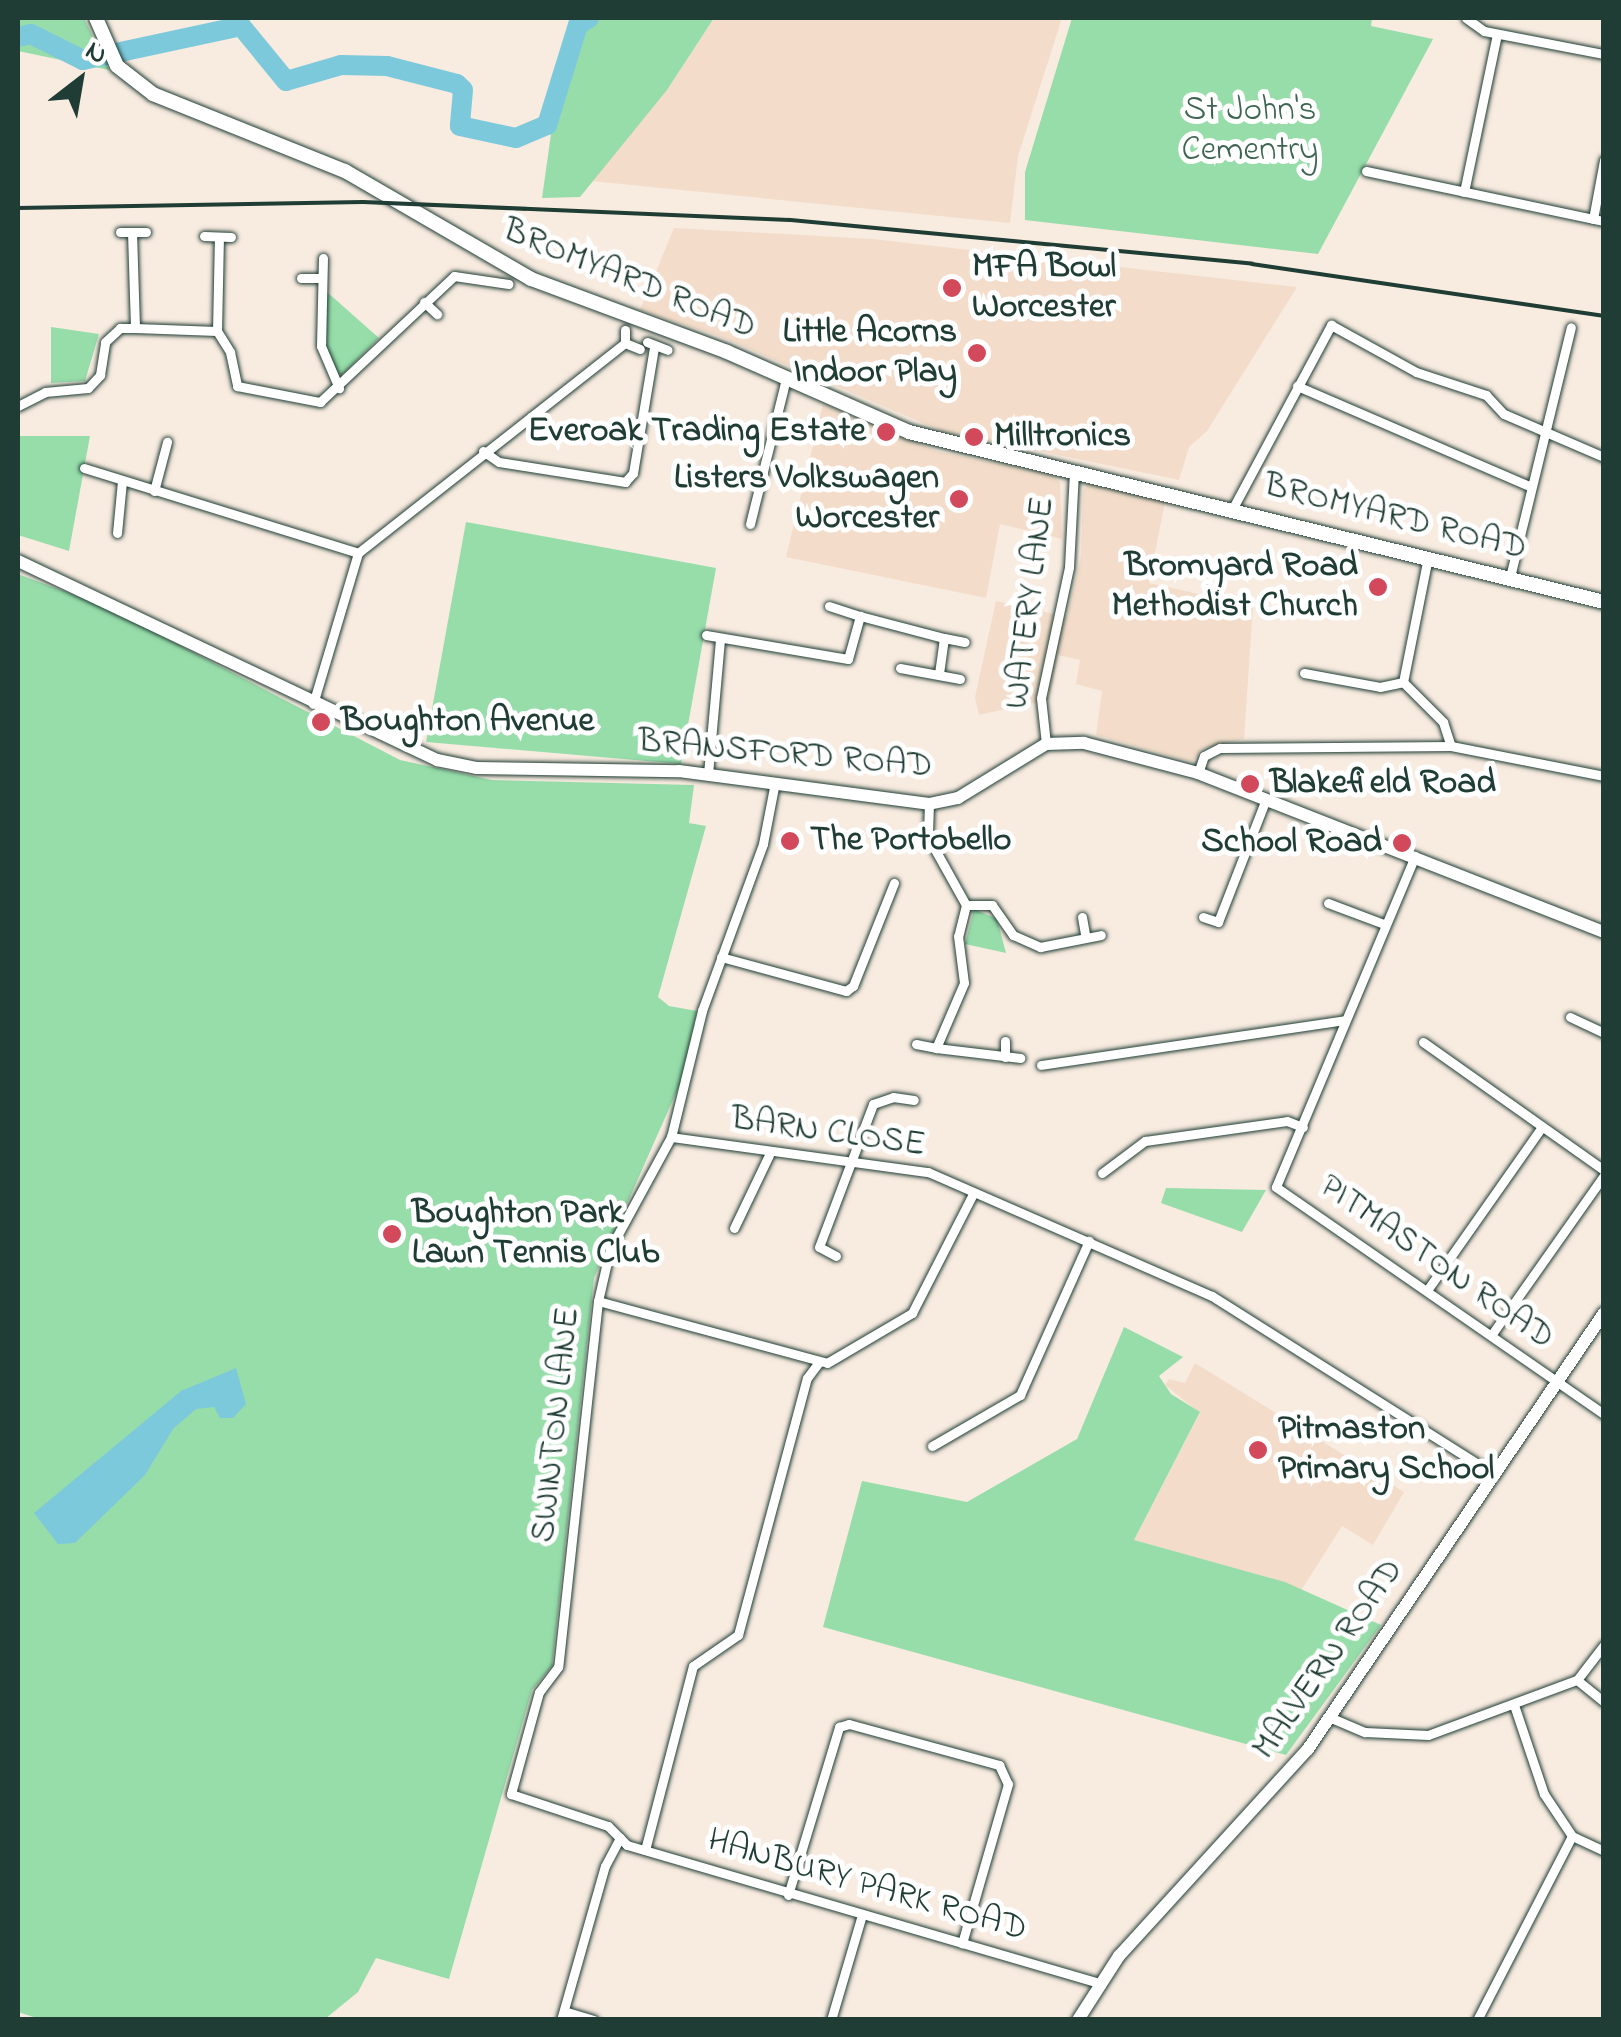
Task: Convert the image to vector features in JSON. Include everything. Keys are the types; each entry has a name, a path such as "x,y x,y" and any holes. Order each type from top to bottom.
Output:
{"main road":[{"name":"BROMYARD ROAD","path":"96,18 117,66 153,94 346,171 514,280 786,378 940,442 1074,468 1604,602"},
{"name":"BRANSFORD ROAD","path":"18,562 131,610 312,706 405,750 477,768 708,774 929,804 958,798 1046,744"},
{"path":"1046,744 1115,748 1198,773 1604,932"},
{"name":"MALVERN ROAD","path":"1078,2020 1158,1912 1240,1830 1329,1716 1604,1313"}],"street":[{"path":"1466,18 1498,34 1604,54"},
{"path":"1464,192 1498,34"},
{"path":"1366,171 1598,220 1604,160"},
{"path":"135,328 126,232 146,232"},
{"path":"204,236 231,237"},
{"path":"219,237 217,331 230,352 233,379 248,392 313,404 339,388 454,276 514,280"},
{"path":"322,258 321,346 339,388"},
{"path":"301,278 322,278"},
{"path":"424,302 437,314"},
{"path":"1233,508 1331,325 1416,372 1486,395 1504,414 1604,457"},
{"path":"18,406 45,392 88,388 100,375 105,342 120,328 217,331"},
{"path":"1510,577 1528,486 1570,328"},
{"path":"625,330 625,343"},
{"path":"312,706 358,553 625,343 668,350"},
{"path":"483,451 500,462 625,482 633,473 647,346"},
{"path":"750,524 786,378"},
{"path":"1297,386 1528,486"},
{"path":"154,491 167,442"},
{"path":"84,468 358,553"},
{"name":"WATERY LANE","path":"1046,744 1040,698 1069,567 1074,468"},
{"path":"117,533 122,481"},
{"path":"1404,682 1428,556"},
{"path":"830,606 965,642"},
{"path":"706,635 848,659 860,616"},
{"path":"939,675 944,638"},
{"path":"708,774 720,639"},
{"path":"900,668 960,679"},
{"path":"1304,673 1380,687 1404,682"},
{"path":"1404,682 1443,722 1451,746"},
{"path":"1198,773 1204,756 1220,748 1451,746 1604,776"},
{"name":"SWINTON LANE","path":"620,1838 608,1826 519,1800 510,1782 539,1692 558,1667 598,1301 622,1222 671,1137 722,957 762,844 776,782"},
{"path":"1203,917 1218,922 1266,799"},
{"path":"929,804 928,837 966,905 958,936 964,983 936,1048"},
{"path":"1102,1173 1145,1142 1287,1121 1303,1127 1415,855"},
{"path":"722,957 846,991 854,986 894,883"},
{"path":"1328,904 1384,924"},
{"path":"966,905 992,905 1013,935 1040,947 1085,934 1102,935"},
{"path":"1082,917 1085,934"},
{"path":"1570,1017 1604,1032"},
{"path":"1041,1065 1344,1020"},
{"path":"1005,1057 1006,1040"},
{"path":"1423,1042 1604,1173 1492,1334"},
{"path":"916,1044 1020,1058"},
{"path":"836,1256 819,1248 873,1104 893,1097 914,1100"},
{"name":"PITMASTON ROAD","path":"1303,1127 1276,1187 1604,1414"},
{"path":"1428,1289 1542,1128"},
{"name":"BARN CLOSE","path":"671,1137 769,1155 928,1172 1212,1296 1494,1474"},
{"path":"734,1228 769,1155"},
{"path":"645,1850 693,1666 738,1636 808,1378 820,1362 912,1313 973,1194"},
{"path":"932,1446 1020,1395 1088,1240"},
{"path":"598,1301 820,1362"},
{"path":"1329,1716 1365,1732 1410,1738 1577,1680 1604,1645"},
{"path":"1577,1680 1604,1702"},
{"path":"1514,1705 1544,1794 1572,1836 1604,1851"},
{"path":"788,1894 832,1732 849,1724 999,1765 1008,1784 962,1943"},
{"path":"1477,2020 1572,1836"},
{"path":"594,2020 562,2015 605,1866 620,1838"},
{"name":"HANBURY PARK ROAD","path":"620,1838 645,1850 788,1894 1101,1984"},
{"path":"830,2020 862,1915"}],"shaded area":[{"path":"714,18 1062,18 1018,156 1010,223 591,181 667,90"},
{"path":"674,228 873,239 1297,287 1207,431 1189,447 1179,480 942,431 721,337 640,310"},
{"path":"823,404 937,451 1049,474 1060,482 1062,539 1000,524 986,598 786,557"},
{"path":"1090,481 1165,502 1149,583 1253,606 1244,739 1201,749 1192,762 1096,735 1102,691 1076,684 1080,660 1058,655 1050,699 979,715 975,697 996,601 1067,617 1081,556 1083,490"},
{"name":"Pitmaston Primary School","path":"1195,1363 1404,1492 1373,1545 1342,1526 1302,1589 1134,1540 1200,1413 1165,1385 1169,1379 1185,1383"}],"green space":[{"path":"18,18 84,18 109,70 18,51"},
{"path":"589,18 714,18 667,90 580,197 542,198 554,113 578,25"},
{"name":"St John's Cementry","path":"1072,18 1372,18 1371,26 1433,39 1318,254 1025,220 1025,172"},
{"path":"327,292 379,338 343,374 337,374 327,350"},
{"path":"51,327 99,334 85,381 51,383"},
{"path":"18,436 90,436 69,551 18,535"},
{"path":"466,522 716,568 681,764 426,742"},
{"path":"18,574 106,607 400,760 492,780 694,785 689,823 706,826 658,997 669,1006 697,1011 684,1075 594,1278 552,1666 532,1690 449,1979 376,1958 358,1992 325,2019 43,2020 18,2012"},
{"path":"974,909 997,919 1006,953 965,944"},
{"path":"1166,1188 1266,1190 1242,1232 1161,1203"},
{"path":"1124,1327 1183,1357 1159,1376 1171,1394 1200,1412 1134,1540 1285,1582 1381,1625 1286,1755 823,1627 862,1481 967,1502 1077,1439"}],"water":[{"path":"236,1368 246,1404 233,1418 220,1418 214,1407 196,1409 173,1429 145,1475 75,1543 58,1544 34,1513 181,1391"}],"waterway":[{"path":"18,37 31,34 83,60 241,26 286,81 341,65 387,66 457,84 463,90 460,126 516,138 547,125 578,25 589,18"}],"railway":[{"path":"18,208 363,202 790,220 1252,264 1604,316"}],"place":[{"name":"MFA Bowl Worcester","path":"952,288"},
{"name":"Little Acorns Indoor Play","path":"977,353"},
{"name":"Everoak Trading Estate","path":"886,432"},
{"name":"Milltronics","path":"974,437"},
{"name":"Listers Volkswagen Worcester","path":"959,499"},
{"name":"Bromyard Road Methodist Church","path":"1378,587"},
{"name":"Boughton Avenue","path":"321,722"},
{"name":"Blakefield Road","path":"1250,784"},
{"name":"The Portobello","path":"790,841"},
{"name":"School Road","path":"1402,843"},
{"name":"Boughton Park Lawn Tennis Club","path":"392,1234"},
{"name":"Pitmaston Primary School","path":"1258,1450"}]}
